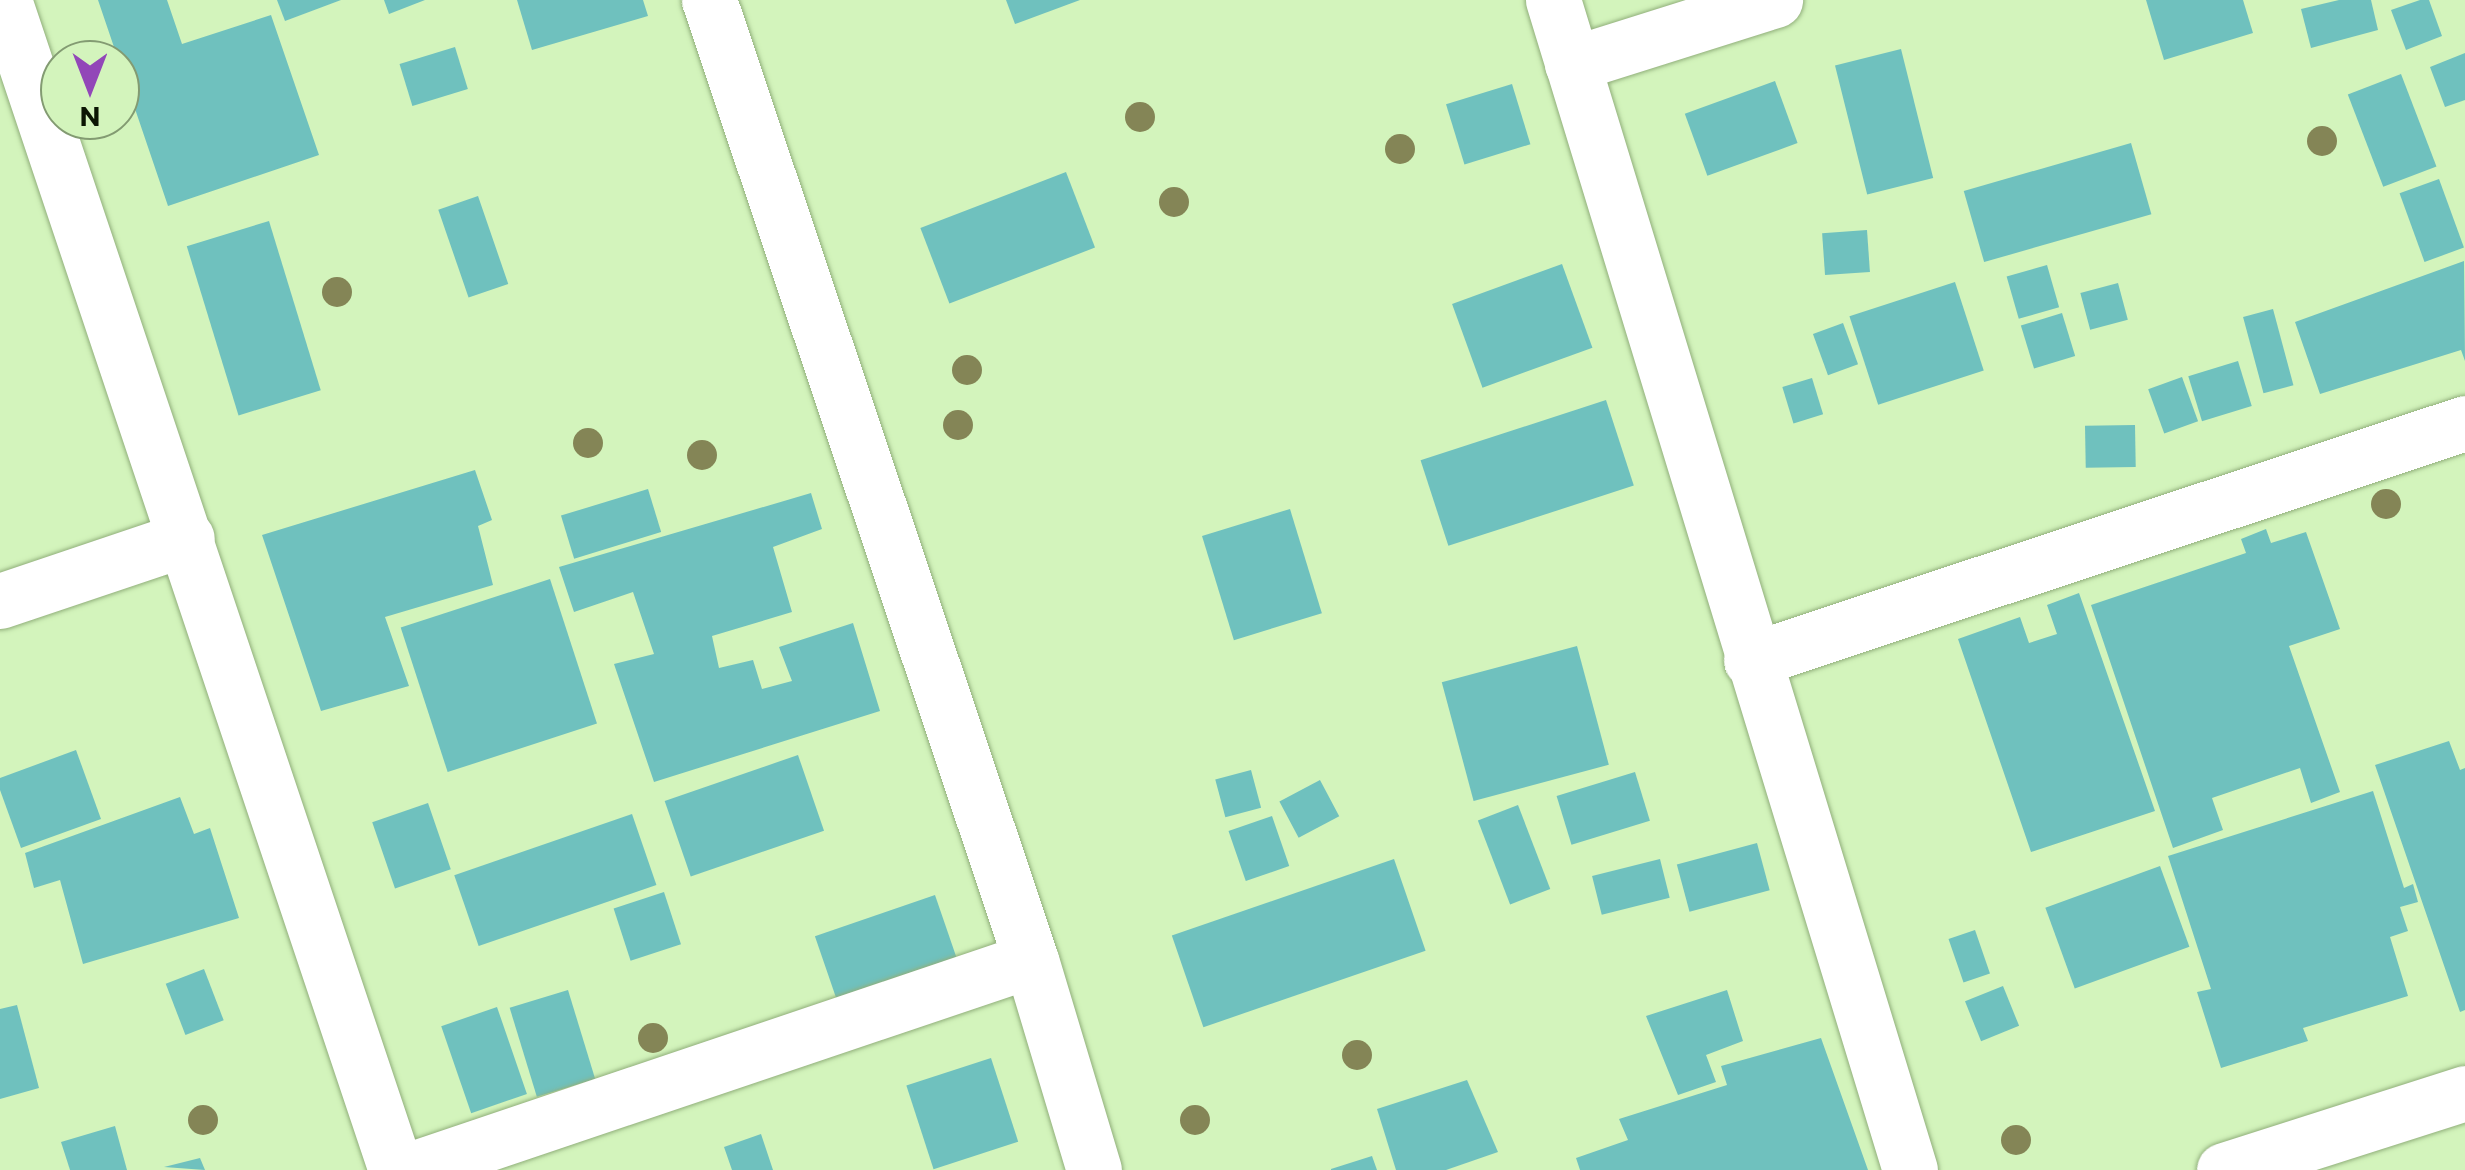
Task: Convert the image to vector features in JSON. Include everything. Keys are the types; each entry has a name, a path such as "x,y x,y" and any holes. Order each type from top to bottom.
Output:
{"street":[{"path":"4,0 396,1170"},
{"path":"709,0 1031,960 1094,1170"},
{"path":"1553,0 1910,1170"},
{"path":"1572,64 1775,0"},
{"path":"1752,660 2465,423"},
{"path":"0,601 187,538"},
{"path":"409,1170 1031,960"},
{"path":"2224,1170 2465,1093"}],"building":[{"path":"98,0 167,0 182,44 271,15 319,155 168,206 140,124 140,40 112,40"},
{"path":"277,0 341,0 285,21"},
{"path":"384,0 425,0 389,14"},
{"path":"517,0 643,0 648,16 532,50"},
{"path":"1006,0 1080,0 1015,24"},
{"path":"2146,0 2243,0 2253,33 2164,60"},
{"path":"2339,0 2371,0 2378,30 2311,48 2301,9"},
{"path":"2429,0 2442,36 2406,50 2391,10"},
{"path":"455,47 468,89 412,106 400,64"},
{"path":"1901,49 1933,178 1867,195 1835,65"},
{"path":"2465,53 2465,100 2445,107 2430,67"},
{"path":"2401,74 2436,166 2383,187 2348,94"},
{"path":"1775,81 1798,143 1707,176 1685,114"},
{"path":"1512,84 1530,144 1464,164 1446,104"},
{"path":"2131,143 2151,214 1984,262 1964,191"},
{"path":"1066,172 1095,248 949,304 920,228"},
{"path":"2439,179 2464,248 2425,262 2400,193"},
{"path":"478,196 508,284 469,298 438,210"},
{"path":"269,221 321,390 239,415 187,246"},
{"path":"1867,230 1870,272 1825,275 1822,233"},
{"path":"2464,261 2465,361 2461,350 2320,394 2295,322"},
{"path":"1562,264 1592,348 1482,388 1452,304"},
{"path":"2047,265 2059,307 2019,319 2007,277"},
{"path":"1955,282 1984,370 1878,405 1849,316"},
{"path":"2118,283 2128,320 2090,330 2080,293"},
{"path":"2273,309 2293,385 2264,393 2243,317"},
{"path":"2062,313 2075,356 2034,369 2021,326"},
{"path":"1843,323 1858,364 1828,375 1813,334"},
{"path":"2238,361 2252,406 2202,421 2188,376"},
{"path":"2182,377 2198,421 2164,433 2148,389"},
{"path":"1812,378 1823,414 1793,423 1782,387"},
{"path":"1606,400 1634,486 1448,546 1421,460"},
{"path":"2135,425 2136,467 2086,468 2085,426"},
{"path":"475,470 492,520 478,526 493,585 385,617 409,686 321,711 262,535"},
{"path":"648,489 661,532 574,559 561,516"},
{"path":"811,493 822,529 773,547 792,612 712,636 719,668 753,660 762,689 792,681 779,647 853,623 880,711 654,782 614,664 654,654 633,592 574,612 559,567"},
{"path":"1290,509 1322,613 1234,640 1202,536"},
{"path":"2266,529 2271,543 2306,532 2340,629 2289,646 2340,792 2311,803 2300,768 2212,798 2223,830 2173,848 2091,605 2246,553 2241,539"},
{"path":"550,579 597,724 448,772 401,628"},
{"path":"2079,593 2155,811 2031,852 1958,639 2020,617 2029,643 2057,634 2047,605"},
{"path":"1577,646 1609,765 1474,801 1442,682"},
{"path":"2449,741 2460,770 2465,768 2465,1010 2460,1012 2375,765"},
{"path":"76,750 101,819 21,848 0,790 0,778"},
{"path":"798,755 824,831 691,877 665,801"},
{"path":"1251,770 1261,808 1225,817 1215,780"},
{"path":"1635,772 1650,821 1571,845 1557,796"},
{"path":"1320,780 1339,816 1299,838 1279,802"},
{"path":"2373,791 2404,888 2413,884 2418,902 2400,907 2408,931 2390,937 2408,996 2303,1028 2308,1041 2221,1068 2197,992 2211,989 2168,856"},
{"path":"180,797 194,834 210,828 239,918 83,964 60,880 34,888 25,853"},
{"path":"428,803 451,869 395,888 372,822"},
{"path":"1518,805 1550,889 1510,904 1478,820"},
{"path":"632,814 656,885 479,946 454,875"},
{"path":"1272,816 1289,866 1246,881 1229,831"},
{"path":"1757,843 1770,890 1690,912 1677,864"},
{"path":"1394,859 1426,951 1203,1027 1172,936"},
{"path":"1660,859 1670,898 1602,915 1592,876"},
{"path":"2160,866 2189,947 2075,989 2045,908"},
{"path":"664,892 681,944 631,961 614,908"},
{"path":"935,895 958,962 838,1003 815,936"},
{"path":"1975,930 1990,973 1964,983 1949,939"},
{"path":"204,969 224,1020 185,1035 166,984"},
{"path":"2003,986 2019,1026 1981,1041 1965,1001"},
{"path":"568,990 595,1079 537,1097 510,1008"},
{"path":"1727,990 1743,1041 1706,1055 1716,1082 1678,1095 1646,1016"},
{"path":"17,1005 39,1088 0,1099 0,1009"},
{"path":"497,1007 527,1094 471,1113 441,1026"},
{"path":"1821,1038 1868,1170 1580,1170 1576,1158 1628,1140 1619,1119 1727,1085 1721,1066"},
{"path":"991,1058 1018,1142 934,1169 906,1086"},
{"path":"1467,1080 1498,1152 1446,1170 1396,1170 1377,1109"},
{"path":"115,1126 127,1170 70,1170 61,1142"},
{"path":"761,1134 773,1170 732,1170 724,1147"},
{"path":"1372,1156 1377,1170 1331,1170 1331,1169"},
{"path":"200,1158 205,1170 164,1167"}]}
